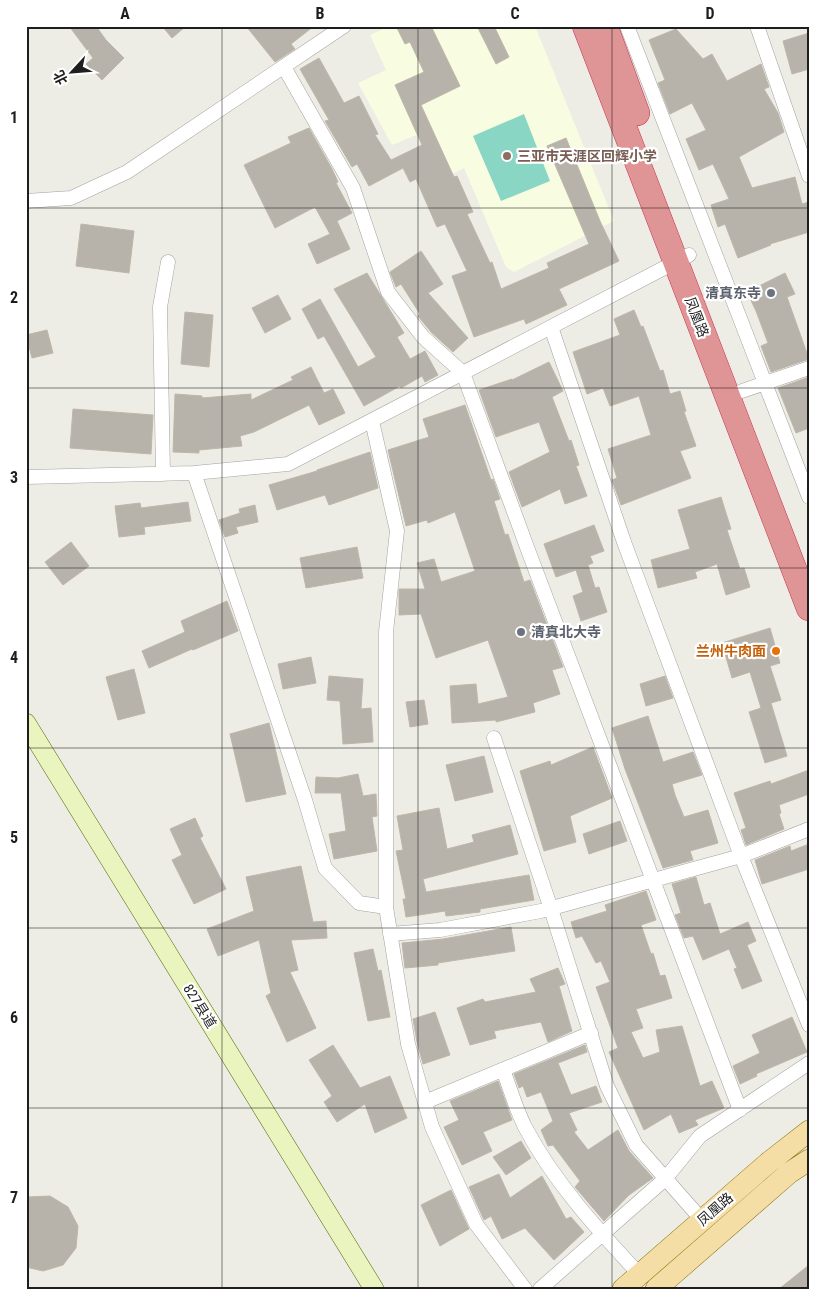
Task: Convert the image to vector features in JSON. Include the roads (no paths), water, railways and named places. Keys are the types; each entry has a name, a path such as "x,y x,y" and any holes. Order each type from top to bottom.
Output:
{"highway":[{"name":"凤凰路","path":"585,26 682,258 753,387 809,566"},
{"name":"凤凰路","path":"605,26 682,258 809,608"}],"main road":[{"name":"827县道","path":"26,723 374,1289"},
{"name":"凤凰路","path":"623,1289 768,1163 809,1131"},
{"name":"凤凰路","path":"656,1289 789,1173 809,1160"},
{"path":"702,1247 809,1177"}],"street":[{"path":"26,201 71,198 127,172 344,26"},
{"path":"627,26 753,387 809,497"},
{"path":"758,26 809,176"},
{"path":"284,67 352,188 388,292 423,337 463,373 740,1110"},
{"path":"26,477 194,473 288,464 682,258"},
{"path":"163,474 160,307 168,262"},
{"path":"551,327 624,542 741,856 809,1025"},
{"path":"753,387 809,368"},
{"path":"372,421 397,531 386,632 386,907 408,1044 432,1127 476,1224 525,1289"},
{"path":"194,473 305,800 325,868 360,903 386,907"},
{"path":"494,738 551,908 607,1086 636,1145 702,1220"},
{"path":"390,934 440,930 551,908 653,882 741,856 809,829"},
{"path":"425,1102 591,1033"},
{"path":"540,1289 665,1179 700,1136 809,1063"},
{"path":"503,1070 524,1126 546,1160 586,1216 640,1274"}],"place":[{"name":"三亚市天涯区回辉小学","path":"507,156"},
{"name":"清真东寺","path":"771,293"},
{"name":"清真北大寺","path":"521,632"},
{"name":"兰州牛肉面","path":"776,651"}]}
